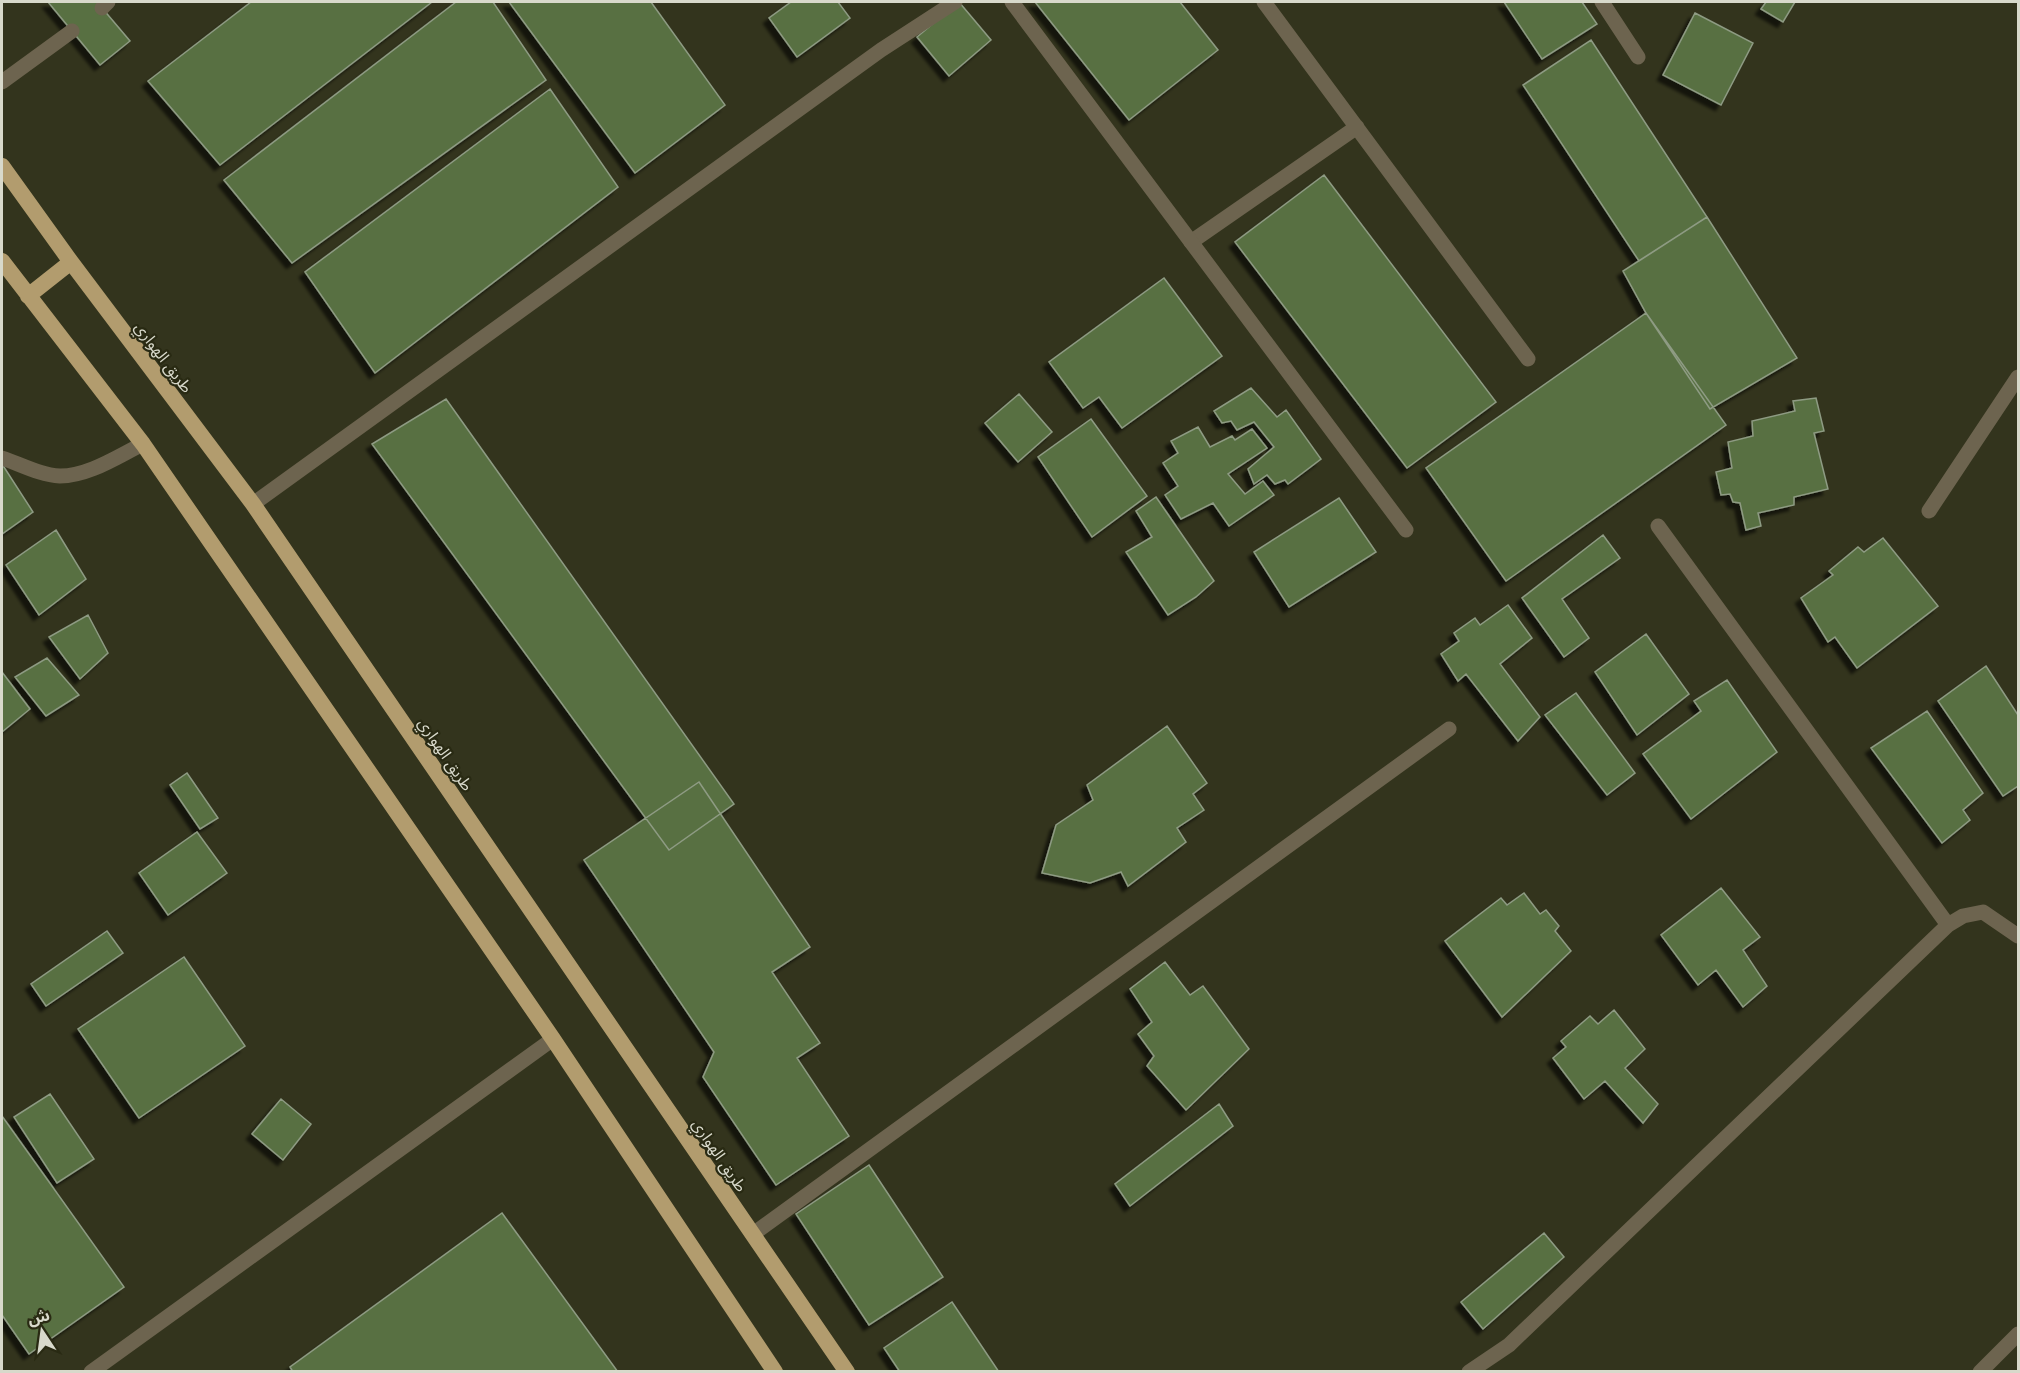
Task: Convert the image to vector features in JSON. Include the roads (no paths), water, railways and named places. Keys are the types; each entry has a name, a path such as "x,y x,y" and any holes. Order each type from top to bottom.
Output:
{"highway":[{"name":"طريق الهواري","path":"2,166 70,262 253,504 847,1371"},
{"path":"2,261 143,444 553,1039 775,1371"},
{"path":"28,296 70,262"}],"street":[{"path":"253,504 881,50 955,2"},
{"path":"1012,2 1406,530"},
{"path":"1264,2 1528,359"},
{"path":"1602,2 1638,57"},
{"path":"2,82 72,31"},
{"path":"1191,242 1357,127"},
{"path":"1929,511 2019,377"},
{"path":"2,458 59,476 77,474 143,444"},
{"path":"1658,526 1948,924"},
{"path":"753,1234 1449,729"},
{"path":"1468,1371 1518,1337 1948,924 1963,916 1983,912 2019,936"},
{"path":"91,1371 553,1039"},
{"path":"1980,1371 2019,1334"}]}
